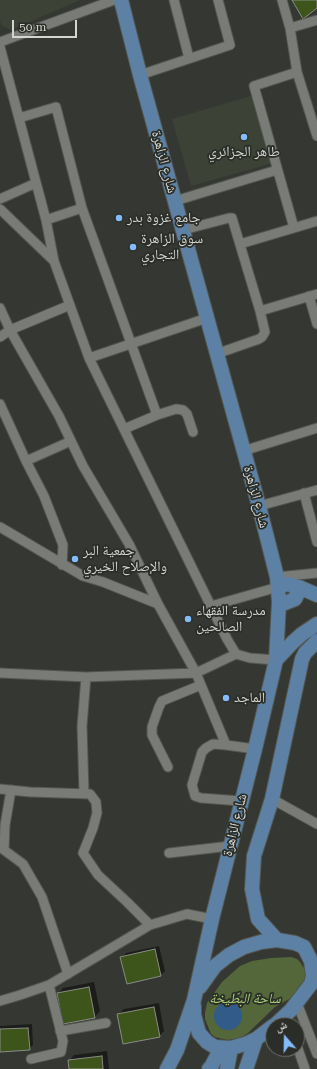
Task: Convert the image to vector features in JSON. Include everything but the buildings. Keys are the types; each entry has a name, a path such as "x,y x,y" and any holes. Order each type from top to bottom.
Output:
{"main road":[{"name":"شارع الزاهرة","path":"121,0 140,76 259,506 278,582 279,602 276,660 212,918 194,1000"},
{"path":"278,582 299,586 317,595"},
{"path":"279,602 289,603 295,599 298,593 292,585"},
{"path":"276,660 302,634 317,624"},
{"name":"شارع الزاهرة","path":"277,940 258,920 252,889 254,856 272,799 302,659 305,653 317,641"},
{"path":"167,1069 177,1050 194,1000 204,980 222,960 244,947 261,942 277,940 295,943 310,948 313,976 311,984 285,1017"},
{"path":"297,1003 317,992"},
{"path":"194,1000 194,1015 199,1033 211,1045 226,1048 245,1044 265,1033"},
{"path":"246,1069 256,1039"},
{"path":"209,1069 226,1048"},
{"path":"226,1048 227,1069"}],"street":[{"path":"0,42 114,0"},
{"path":"174,0 189,58"},
{"path":"140,76 230,45 218,0"},
{"path":"282,0 290,28 297,72 317,136"},
{"path":"290,28 317,20"},
{"path":"0,47 46,220 54,261 89,358 227,639 236,654"},
{"path":"294,228 254,86 297,72"},
{"path":"19,118 56,107 82,208 157,415"},
{"path":"174,201 278,170"},
{"path":"0,199 36,183"},
{"path":"46,220 82,208"},
{"path":"0,209 54,261"},
{"path":"182,230 232,218 260,311 265,332 262,337 216,354"},
{"path":"240,244 317,222"},
{"path":"260,311 313,295 317,324"},
{"path":"0,337 10,330 70,305"},
{"path":"0,308 10,330 59,416 83,466 129,544 158,604 196,673 226,745"},
{"path":"89,358 207,318"},
{"path":"0,404 44,496 64,545 62,565"},
{"path":"124,429 157,415 176,409 183,410 187,414 193,432"},
{"path":"243,451 317,428"},
{"path":"26,461 70,440"},
{"path":"259,506 317,490"},
{"path":"304,494 317,542"},
{"path":"0,527 62,565 83,576 103,582 158,604"},
{"path":"211,606 278,582 317,573"},
{"path":"0,673 86,677 196,673 236,654 250,658 276,660"},
{"path":"84,793 82,726 86,677"},
{"path":"168,767 152,735 152,727 159,707 162,701 201,685"},
{"path":"242,801 201,798 195,796 192,785 202,752 213,744 255,749"},
{"path":"0,789 30,792 90,794 96,802 97,813 83,853 98,875 128,902 150,925"},
{"path":"11,790 5,825 4,850 23,864 42,897 68,974"},
{"path":"272,799 317,824"},
{"path":"169,853 230,846"},
{"path":"0,1001 49,985 150,925 187,914 212,918"},
{"path":"31,1059 61,1052 63,1041 49,985"},
{"path":"297,1003 317,1054"},
{"path":"60,1032 106,1023"},
{"path":"301,1057 305,1069"}],"shaded area":[{"path":"0,0 80,0 11,30 1,25"},
{"path":"254,95 273,163 191,186 172,119"}],"green space":[{"name":"ساحة البطّيخة","path":"291,957 297,959 306,971 306,980 298,994 275,1007 248,1033 240,1038 227,1040 215,1037 211,1034 205,1019 207,1003 222,982 240,966 252,961"}],"water":[{"path":"228,1002 238,1006 242,1016 238,1026 228,1030 218,1026 214,1016 218,1006"}],"place":[{"name":"طاهر الجزائري","path":"244,137"},
{"name":"جامع غزوة بدر","path":"119,218"},
{"name":"سوق الزاهرة التجاري","path":"133,247"},
{"name":"جمعية البر والإصلاح الخيري","path":"75,559"},
{"name":"مدرسة الفقهاء الصالحين","path":"188,619"},
{"name":"الماجد","path":"226,698"}]}
